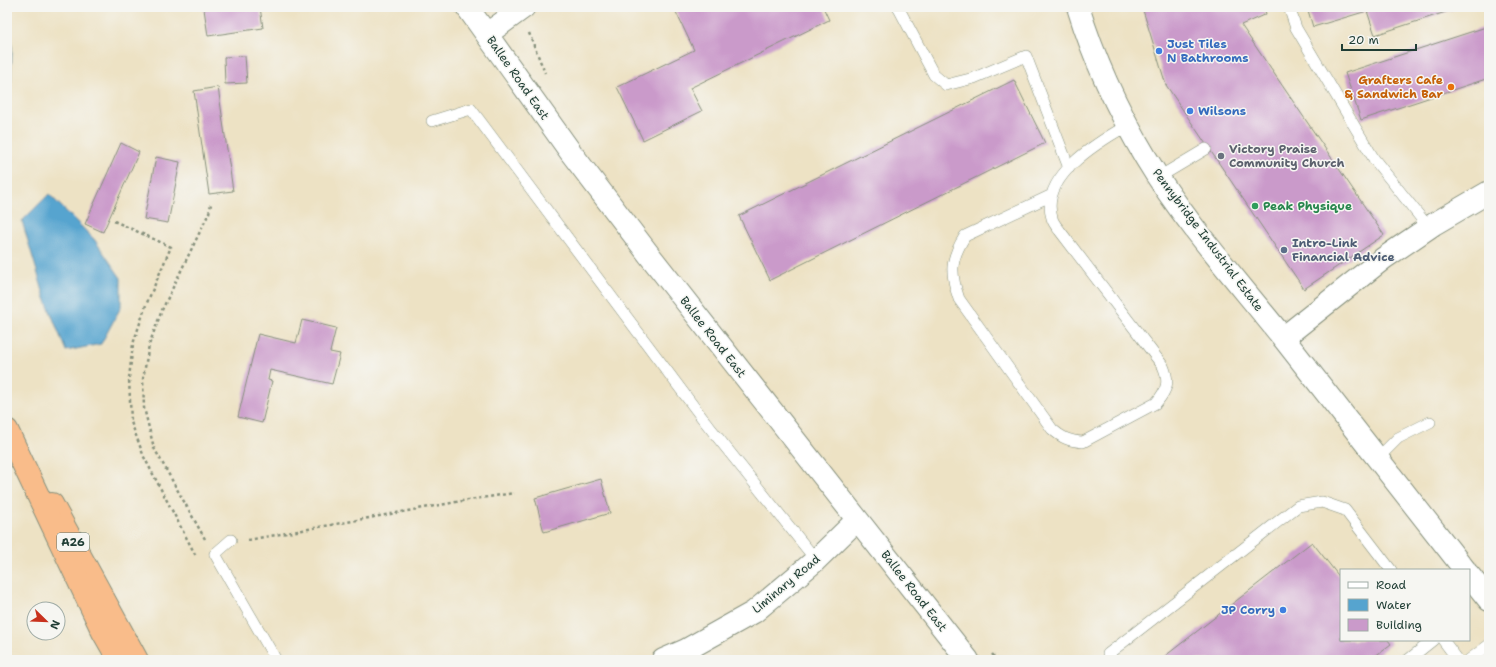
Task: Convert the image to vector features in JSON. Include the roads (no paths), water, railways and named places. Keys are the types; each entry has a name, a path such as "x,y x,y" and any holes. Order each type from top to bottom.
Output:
{"highway":[{"name":"A26","path":"7,425 73,541 137,660"},
{"path":"7,430 100,625 119,660"}],"street":[{"name":"Ballee Road East","path":"467,7 572,154 968,660"},
{"path":"487,34 524,7"},
{"name":"Pennybridge Industrial Estate","path":"1078,7 1103,74 1128,125 1146,158 1159,177 1209,245 1464,569"},
{"path":"1283,338 1384,258 1429,228 1489,192"},
{"name":"Liminary Road","path":"663,660 686,650 754,612 816,560 858,520"},
{"path":"1470,576 1489,600"}],"lane":[{"path":"898,7 934,75 946,85 974,78 1026,56 1069,168"},
{"path":"1289,7 1296,28 1374,159 1429,228"},
{"path":"432,122 471,109 703,419 816,560"},
{"path":"1052,194 965,236 957,249 953,262 953,282 959,299 1052,429 1060,436 1071,441 1083,442 1156,403 1162,396 1167,385 1167,376 1163,366 1052,220 1050,210 1052,194 1060,178 1069,168 1103,139 1128,125"},
{"path":"1159,177 1206,149"},
{"path":"1377,459 1398,438 1430,422"},
{"path":"1113,660 1108,654 1298,506 1322,502 1345,510 1390,569"},
{"path":"231,540 215,554 276,660"},
{"path":"1408,660 1432,641"},
{"path":"1444,641 1458,660"},
{"path":"1470,660 1489,645"}],"water":[{"path":"7,29 12,47 11,82 7,85"},
{"path":"49,194 94,239 121,278 121,307 101,344 66,351 45,298 22,221"}],"place":[{"name":"Just Tiles N Bathrooms","path":"1159,51"},
{"name":"Grafters Cafe & Sandwich Bar","path":"1451,87"},
{"name":"Wilsons","path":"1190,111"},
{"name":"Victory Praise Community Church","path":"1221,156"},
{"name":"Peak Physique","path":"1255,206"},
{"name":"Intro-Link Financial Advice","path":"1284,250"},
{"name":"JP Corry","path":"1283,610"}]}
